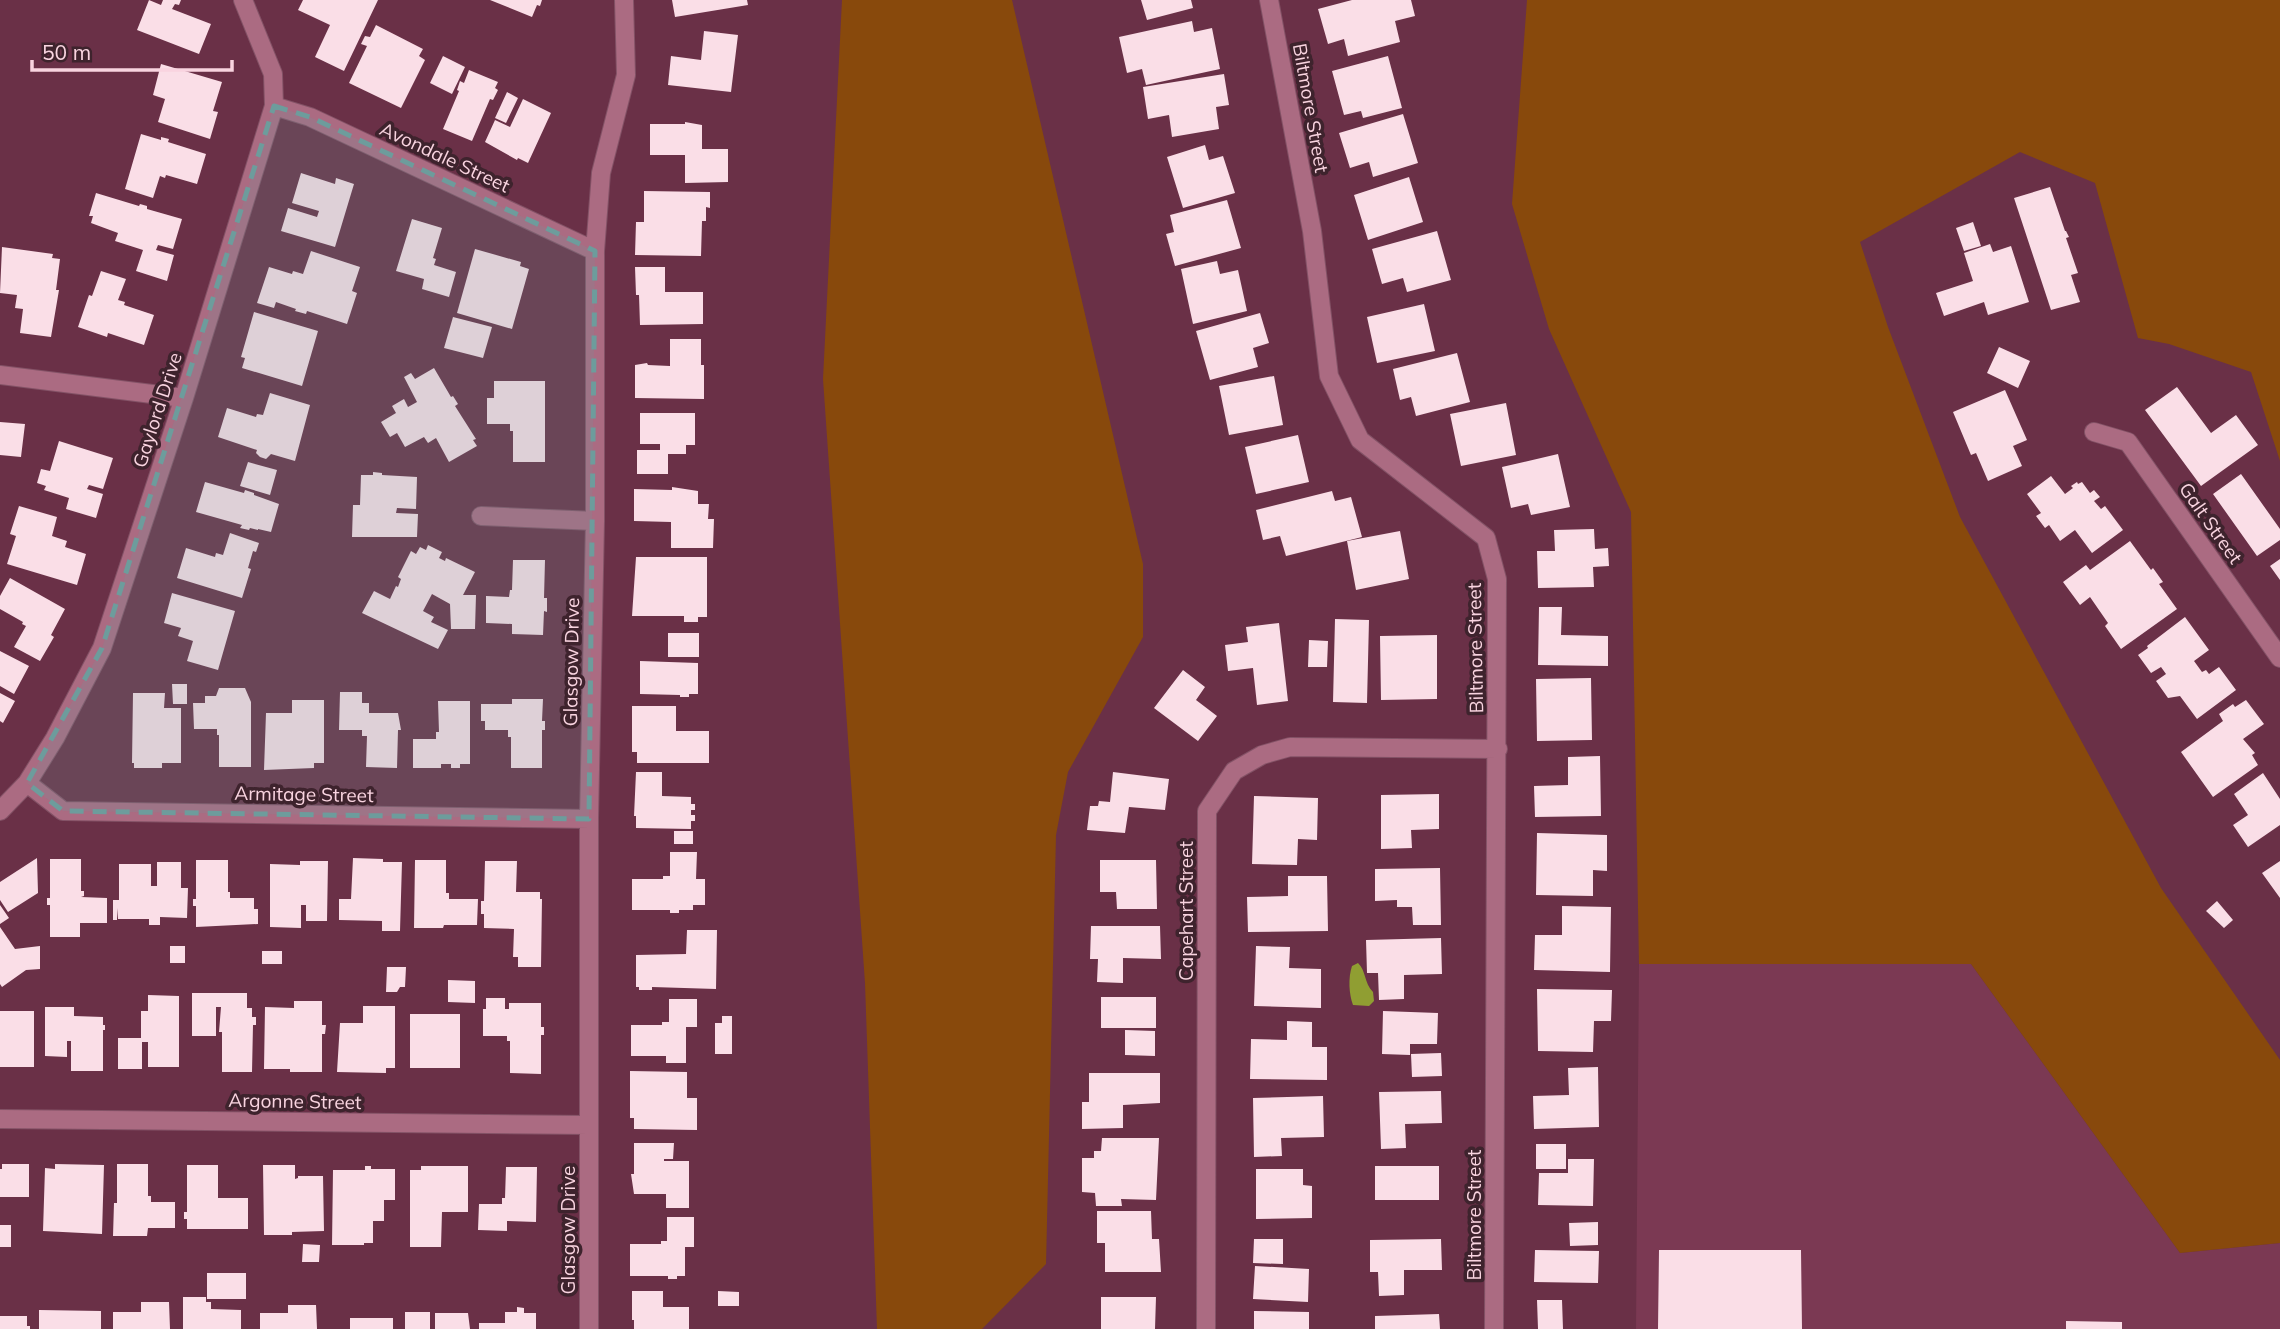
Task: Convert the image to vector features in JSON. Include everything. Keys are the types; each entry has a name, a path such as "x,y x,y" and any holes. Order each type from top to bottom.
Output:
{"street":[{"name":"Gaylord Drive","path":"0,811 27,783 55,738 102,648 184,398 274,106 273,74 243,0"},
{"name":"Glasgow Drive","path":"589,1329 589,819 595,522 595,251 601,173 626,75 624,0"},
{"name":"Biltmore Street","path":"1269,0 1312,231 1329,376 1360,440 1486,538 1497,579 1494,1329"},
{"name":"Avondale Street","path":"274,106 310,117 595,251"},
{"path":"0,375 184,398"},
{"name":"Galt Street","path":"2094,432 2128,442 2280,658"},
{"path":"481,516 595,522"},
{"name":"Capehart Street","path":"1206,1329 1207,811 1234,771 1262,755 1290,747 1498,749"},
{"name":"Armitage Street","path":"27,783 63,811 589,819"},
{"name":"Argonne Street","path":"0,1119 589,1125"}],"highlighted area":[{"path":"274,106 310,117 595,251 589,819 63,811 27,783 102,648"}],"shaded area":[{"path":"842,0 1012,0 1143,564 1143,637 1068,772 1056,835 1046,1264 982,1329 877,1329 865,983 823,379"},
{"path":"1527,0 2280,0 2280,461 2251,372 2169,344 2138,338 2095,183 2020,152 1860,242 1888,327 1960,517 2161,888 2280,1060 2280,1243 2180,1253 1971,964 1639,964 1631,512 1549,329 1512,204"},
{"path":"1358,963 1373,992 1374,1001 1369,1006 1353,1005 1351,971 1352,966"},
{"path":"1639,964 1971,964 2180,1253 2280,1243 2280,1329 1636,1329"}],"building":[{"path":"149,0 161,5 163,0 181,0 179,5 175,4 172,9 211,24 199,54 137,30"},
{"path":"303,0 378,0 344,71 315,57 330,25 298,10"},
{"path":"490,0 542,0 532,17"},
{"path":"672,0 747,0 748,5 675,17"},
{"path":"1141,0 1191,0 1193,8 1147,20"},
{"path":"1352,0 1411,0 1415,16 1395,21 1400,42 1348,56 1344,39 1328,44 1318,9"},
{"path":"1192,21 1194,32 1212,28 1220,69 1146,85 1142,69 1127,73 1119,37"},
{"path":"376,25 423,49 419,56 425,60 401,108 349,83 367,46 361,44 365,36 370,37"},
{"path":"704,31 738,35 731,92 668,85 671,56 701,60"},
{"path":"443,56 465,67 452,94 430,83"},
{"path":"1388,56 1402,108 1363,118 1361,111 1344,115 1332,71"},
{"path":"161,64 222,82 213,111 218,112 210,139 158,122 165,99 153,95"},
{"path":"469,70 498,82 495,88 498,90 493,100 490,99 472,141 443,129 459,91 460,81 464,83"},
{"path":"1224,74 1229,105 1216,107 1219,129 1172,137 1169,115 1148,119 1143,87"},
{"path":"507,92 518,98 506,123 495,118"},
{"path":"523,99 551,113 528,163 518,158 517,160 485,142 495,120 510,127"},
{"path":"1403,114 1418,163 1373,177 1369,162 1350,168 1339,133"},
{"path":"685,122 702,125 702,149 728,149 728,182 685,183 685,155 650,155 650,124"},
{"path":"141,134 161,140 161,137 169,139 168,142 206,154 197,184 166,175 165,178 160,176 153,198 125,189"},
{"path":"1205,145 1209,160 1223,156 1235,193 1183,208 1167,157"},
{"path":"301,173 335,184 336,178 354,184 335,247 281,231 288,208 317,217 319,211 292,203"},
{"path":"1409,177 1423,222 1368,240 1354,195"},
{"path":"2050,187 2069,237 2066,238 2078,273 2071,275 2080,302 2051,310 2014,198"},
{"path":"644,191 710,192 710,208 706,207 706,221 702,221 701,256 635,255 636,222 644,222"},
{"path":"96,193 147,206 147,209 182,219 173,249 158,245 156,250 174,255 167,281 136,271 143,250 115,241 118,233 91,223 93,216 89,216"},
{"path":"1227,200 1241,248 1175,266 1166,234 1174,232 1170,215"},
{"path":"412,219 442,228 433,258 436,259 434,265 456,272 449,297 422,289 424,279 396,271"},
{"path":"1973,222 1981,246 1964,251 1956,228"},
{"path":"1437,231 1451,280 1407,292 1403,278 1382,284 1372,249"},
{"path":"1990,244 1993,252 2011,246 2029,302 1988,315 1984,302 1944,316 1936,293 1973,281 1964,253"},
{"path":"2,247 53,254 52,258 60,259 56,290 59,290 51,337 20,333 23,309 15,308 17,295 0,293"},
{"path":"475,249 521,262 520,266 529,269 512,329 457,313"},
{"path":"311,251 360,267 352,291 357,293 347,324 307,311 306,314 295,311 296,309 276,302 274,308 257,303 269,267 292,274 293,271 303,274"},
{"path":"1217,261 1220,274 1238,270 1247,311 1193,324 1181,269"},
{"path":"635,267 665,267 665,292 703,292 703,324 640,325"},
{"path":"101,271 126,279 118,300 125,302 124,305 154,315 144,345 108,333 107,337 78,327"},
{"path":"1424,304 1435,351 1377,363 1367,317"},
{"path":"254,312 318,331 302,386 242,368 245,358 241,357"},
{"path":"1260,313 1269,343 1253,348 1258,367 1210,380 1196,331"},
{"path":"453,317 492,327 483,358 444,348"},
{"path":"670,339 701,339 704,399 635,398 635,365 647,363 670,366"},
{"path":"1999,347 2030,361 2018,388 1987,373"},
{"path":"1457,353 1470,402 1416,416 1411,397 1400,400 1393,369"},
{"path":"434,368 458,404 455,406 476,439 473,440 477,446 449,462 436,438 428,443 424,437 405,447 397,433 390,437 381,422 396,413 392,406 404,399 408,407 417,402 404,377 411,373 415,379"},
{"path":"1274,376 1283,425 1229,435 1219,386"},
{"path":"494,381 545,381 545,462 513,462 513,431 510,431 510,424 487,424 487,398 494,398"},
{"path":"2177,387 2211,433 2236,415 2258,445 2201,486 2145,410"},
{"path":"2005,390 2027,440 2013,446 2022,466 1988,481 1976,453 1971,455 1953,412"},
{"path":"270,393 310,405 295,461 271,454 266,459 256,453 257,450 218,437 227,408 256,417 257,414 263,415"},
{"path":"1506,403 1516,455 1461,466 1450,414"},
{"path":"640,413 695,413 695,445 686,445 686,454 668,454 668,474 637,474 637,450 660,450 660,444 640,444"},
{"path":"0,422 25,424 21,457 0,455"},
{"path":"1298,435 1309,482 1256,494 1245,447"},
{"path":"59,441 113,458 103,489 89,485 87,489 103,494 96,518 66,509 69,498 44,490 46,486 37,483 41,469 50,471"},
{"path":"1558,454 1570,507 1531,515 1528,504 1511,508 1502,467"},
{"path":"248,462 277,470 270,495 240,486"},
{"path":"373,472 417,477 416,509 397,508 396,513 418,514 417,537 352,537 353,505 360,505 361,475 373,475"},
{"path":"2241,474 2280,529 2280,540 2257,556 2213,494"},
{"path":"2051,476 2065,494 2077,482 2082,482 2090,493 2094,490 2100,497 2094,501 2101,509 2105,506 2123,530 2092,553 2075,530 2060,541 2049,525 2045,528 2036,516 2041,513 2027,494"},
{"path":"205,482 244,493 245,490 279,504 271,532 240,528 242,525 196,512"},
{"path":"672,487 698,491 698,504 709,504 708,519 714,519 713,548 671,548 671,522 634,521 634,489 672,490"},
{"path":"1332,491 1335,501 1351,497 1362,537 1286,556 1280,536 1263,540 1256,510"},
{"path":"19,506 57,517 52,536 67,541 65,547 86,554 77,585 7,564 16,536 10,534"},
{"path":"1594,529 1595,549 1608,548 1609,566 1593,567 1594,587 1538,588 1537,551 1555,551 1554,530"},
{"path":"1400,531 1409,579 1356,590 1347,541"},
{"path":"230,533 259,543 256,552 253,551 248,568 251,569 242,598 177,578 186,548 215,557 216,553 223,555"},
{"path":"2130,541 2163,582 2159,584 2177,609 2121,649 2105,626 2108,623 2090,597 2080,605 2063,582 2086,565 2090,570"},
{"path":"428,545 442,552 439,558 445,561 446,558 475,572 463,595 476,595 475,629 451,629 450,604 432,594 423,611 434,617 431,622 448,630 438,649 362,613 374,591 390,599 396,586 398,587 401,579 398,577 411,551 416,554 420,547 426,550"},
{"path":"636,557 707,557 707,617 698,617 698,622 684,622 684,616 632,616"},
{"path":"2280,559 2280,580 2270,566"},
{"path":"513,560 545,560 544,598 547,598 547,612 544,611 543,635 512,634 512,624 486,623 486,596 509,597 512,590"},
{"path":"10,578 65,609 51,635 54,637 40,661 14,647 26,626 0,609 0,596"},
{"path":"172,593 235,611 218,670 187,661 193,641 178,636 181,628 164,623"},
{"path":"1539,607 1562,607 1561,635 1608,636 1608,666 1538,665"},
{"path":"2185,617 2209,650 2194,661 2202,672 2206,670 2209,674 2219,667 2236,690 2197,719 2180,696 2168,698 2156,681 2166,674 2161,667 2151,673 2138,655"},
{"path":"1335,619 1369,620 1367,703 1333,702"},
{"path":"1279,623 1288,701 1257,705 1253,668 1228,671 1225,645 1248,642 1246,627"},
{"path":"668,633 699,633 699,657 668,657"},
{"path":"1437,635 1437,699 1381,700 1380,636"},
{"path":"1309,640 1328,641 1327,667 1308,667"},
{"path":"0,651 29,666 14,694 0,686"},
{"path":"640,661 698,663 698,694 680,697 640,694"},
{"path":"1183,670 1205,687 1196,700 1217,716 1198,741 1154,708"},
{"path":"1591,678 1592,740 1537,741 1536,679"},
{"path":"172,684 187,684 187,704 173,704"},
{"path":"219,688 245,688 251,702 251,767 219,767 217,729 194,729 193,703 205,703 205,696 216,696"},
{"path":"340,692 362,692 362,703 369,703 369,713 398,713 401,730 398,730 397,768 366,767 367,736 362,736 362,730 339,730"},
{"path":"0,693 15,701 3,723 0,721"},
{"path":"133,693 165,693 164,708 181,708 181,763 162,763 162,768 134,768"},
{"path":"512,699 543,699 542,721 545,721 545,730 542,730 542,768 511,768 511,737 508,737 508,730 485,730 485,721 481,721 481,704 512,704"},
{"path":"292,700 324,700 324,763 314,763 314,768 264,770 266,713 292,713"},
{"path":"2246,700 2264,724 2243,739 2255,753 2252,755 2258,765 2213,797 2181,752 2223,721 2219,714 2233,704 2235,707"},
{"path":"438,701 470,701 470,764 460,764 460,768 441,764 441,768 413,768 413,739 436,739 436,732 439,732"},
{"path":"632,706 676,706 676,731 709,731 709,763 637,763 637,752 632,752"},
{"path":"1600,756 1601,816 1535,817 1534,786 1568,785 1568,757"},
{"path":"636,772 662,772 662,796 691,797 695,810 691,810 691,815 695,815 695,821 691,821 691,829 636,828"},
{"path":"1113,772 1169,779 1165,810 1129,807 1125,833 1087,830 1090,806 1098,806 1099,801 1110,802"},
{"path":"2263,773 2280,799 2280,825 2248,847 2233,825 2248,815 2234,794"},
{"path":"1439,794 1439,829 1411,830 1412,848 1381,849 1381,795"},
{"path":"1254,796 1318,798 1317,840 1298,839 1297,865 1252,864"},
{"path":"674,831 693,831 693,844 674,844"},
{"path":"1537,833 1607,835 1607,871 1593,870 1593,896 1536,895"},
{"path":"670,852 697,852 696,879 705,879 705,905 693,905 693,910 679,910 679,913 670,913 670,910 632,910 632,879 663,879 663,876 670,876"},
{"path":"37,858 38,893 8,912 0,900 0,882"},
{"path":"353,858 402,862 400,931 382,931 382,921 339,920 339,899 351,899"},
{"path":"50,859 81,859 81,891 84,891 84,896 81,897 107,898 107,923 80,923 80,937 50,937 50,905 47,905 47,898 50,898"},
{"path":"196,860 228,860 230,898 254,898 254,909 258,909 258,924 196,927 196,906 193,906 193,899 196,899"},
{"path":"415,860 446,860 446,893 449,893 449,899 478,899 477,925 414,928"},
{"path":"1100,860 1156,860 1157,909 1117,909 1116,892 1100,892"},
{"path":"300,861 328,861 327,921 306,921 306,905 301,905 301,928 270,927 270,864 300,865"},
{"path":"485,861 517,861 516,892 540,892 541,967 518,967 518,957 513,957 514,929 484,928 481,901 484,901"},
{"path":"2280,861 2280,898 2262,873"},
{"path":"157,862 181,862 181,888 188,888 187,918 160,917 160,925 149,925 149,919 118,919 117,908 117,920 113,920 113,900 119,900 119,864 151,864 151,886 157,886"},
{"path":"1440,868 1441,925 1413,925 1412,907 1397,907 1397,900 1375,901 1375,869"},
{"path":"1288,876 1327,876 1328,931 1248,932 1247,897 1288,896"},
{"path":"2217,901 2233,920 2224,928 2206,911"},
{"path":"0,905 9,918 0,924"},
{"path":"1562,906 1611,907 1610,972 1534,970 1535,935 1562,935"},
{"path":"1091,926 1160,926 1161,959 1123,958 1123,983 1097,982 1098,959 1090,959"},
{"path":"0,927 15,949 40,946 40,969 26,970 2,987 0,984"},
{"path":"687,930 717,930 716,989 652,987 652,990 639,990 639,987 636,987 636,955 686,954"},
{"path":"1441,938 1442,974 1404,975 1404,999 1379,1000 1378,973 1367,973 1366,940"},
{"path":"170,946 185,946 185,963 170,963"},
{"path":"1256,946 1290,947 1289,968 1321,969 1321,1008 1254,1006"},
{"path":"262,951 282,951 282,964 262,964"},
{"path":"387,967 406,967 405,987 400,987 397,992 386,992"},
{"path":"448,980 475,981 475,1003 448,1002"},
{"path":"1537,989 1612,990 1611,1021 1594,1021 1593,1052 1538,1051"},
{"path":"192,993 247,993 247,1008 252,1008 252,1017 256,1017 256,1025 253,1025 252,1072 222,1072 222,1032 219,1032 221,1007 216,1007 216,1036 192,1036"},
{"path":"148,995 179,996 179,1067 148,1067 148,1042 142,1042 142,1069 118,1069 118,1038 141,1038 141,1011 148,1011"},
{"path":"1101,997 1156,997 1156,1028 1101,1028"},
{"path":"486,998 505,998 505,1009 509,1009 509,1003 541,1003 541,1027 544,1027 544,1035 541,1035 541,1074 510,1073 510,1041 507,1041 507,1036 483,1036 483,1009 486,1009"},
{"path":"669,999 697,999 697,1027 686,1027 686,1063 666,1063 666,1056 631,1056 631,1025 662,1025 662,1022 669,1022"},
{"path":"294,1001 322,1001 322,1025 326,1025 325,1034 322,1034 322,1072 264,1069 265,1007 294,1008"},
{"path":"363,1006 395,1006 395,1068 386,1068 386,1073 337,1072 340,1023 363,1023"},
{"path":"45,1007 74,1007 74,1016 103,1017 103,1071 71,1071 71,1041 67,1041 67,1057 45,1056"},
{"path":"0,1011 34,1011 34,1067 0,1067"},
{"path":"1383,1011 1438,1013 1437,1044 1410,1044 1410,1055 1382,1054"},
{"path":"410,1014 460,1014 460,1068 410,1068"},
{"path":"722,1016 732,1016 732,1054 715,1054 715,1023 722,1023"},
{"path":"1287,1021 1312,1022 1312,1047 1327,1047 1327,1080 1250,1079 1251,1039 1287,1040"},
{"path":"1125,1030 1155,1031 1155,1056 1125,1055"},
{"path":"1441,1053 1442,1076 1412,1077 1411,1054"},
{"path":"1598,1067 1599,1127 1534,1129 1533,1096 1569,1095 1568,1068"},
{"path":"630,1071 687,1072 687,1098 697,1098 697,1130 634,1129 634,1118 630,1118"},
{"path":"1089,1073 1160,1073 1160,1103 1123,1105 1123,1128 1082,1129 1082,1102 1089,1102"},
{"path":"1441,1091 1442,1123 1405,1124 1406,1148 1381,1149 1379,1092"},
{"path":"1323,1096 1324,1137 1281,1138 1282,1156 1254,1157 1253,1098"},
{"path":"1102,1138 1159,1138 1156,1200 1121,1199 1122,1206 1096,1206 1095,1193 1082,1192 1082,1158 1094,1158 1094,1151 1101,1151"},
{"path":"634,1143 674,1143 673,1159 664,1161 689,1161 689,1208 666,1208 666,1194 634,1194 631,1174 634,1174"},
{"path":"1536,1144 1566,1144 1566,1169 1536,1169"},
{"path":"1568,1159 1594,1159 1593,1206 1538,1205 1539,1173 1568,1173"},
{"path":"2,1164 29,1164 29,1197 0,1197"},
{"path":"55,1164 104,1165 102,1234 43,1231 45,1168 55,1169"},
{"path":"117,1164 148,1164 148,1196 151,1196 151,1202 175,1202 175,1228 148,1228 147,1236 113,1236 114,1203 117,1203"},
{"path":"187,1165 218,1165 218,1198 248,1198 248,1229 187,1229 184,1212 187,1212"},
{"path":"263,1165 295,1165 295,1179 298,1176 323,1176 324,1231 264,1235"},
{"path":"365,1166 371,1166 371,1169 395,1169 395,1200 384,1200 384,1221 373,1221 373,1243 332,1245 333,1170 365,1170"},
{"path":"421,1166 468,1166 468,1212 442,1212 441,1247 410,1247 410,1170 421,1170"},
{"path":"1375,1166 1439,1166 1439,1200 1375,1200"},
{"path":"506,1167 537,1167 536,1222 507,1221 507,1231 478,1230 479,1204 502,1204 502,1198 505,1198"},
{"path":"1256,1169 1303,1169 1303,1185 1312,1186 1312,1218 1256,1219"},
{"path":"1097,1211 1151,1211 1152,1239 1159,1239 1161,1272 1105,1272 1105,1243 1097,1243"},
{"path":"667,1217 694,1217 694,1247 685,1247 685,1276 668,1279 668,1276 630,1276 630,1244 661,1244 661,1241 667,1241"},
{"path":"1598,1222 1598,1245 1570,1246 1569,1223"},
{"path":"0,1225 11,1225 11,1247 0,1247"},
{"path":"1254,1239 1283,1239 1283,1264 1253,1263"},
{"path":"1441,1239 1442,1270 1404,1270 1404,1295 1379,1296 1378,1272 1370,1272 1370,1240"},
{"path":"303,1244 320,1245 319,1262 302,1262"},
{"path":"1535,1250 1599,1251 1598,1283 1534,1282"},
{"path":"1659,1250 1801,1250 1802,1329 1658,1329"},
{"path":"1255,1266 1309,1269 1308,1302 1253,1299"},
{"path":"207,1273 246,1273 246,1299 207,1299"},
{"path":"632,1291 663,1291 663,1307 689,1307 689,1329 634,1329"},
{"path":"718,1291 739,1292 739,1306 718,1306"},
{"path":"183,1297 206,1297 206,1302 211,1302 211,1309 241,1310 241,1329 183,1329"},
{"path":"1101,1297 1156,1297 1155,1329 1101,1329"},
{"path":"1537,1300 1562,1300 1563,1329 1538,1329"},
{"path":"141,1302 169,1302 170,1329 113,1329 113,1312 141,1312"},
{"path":"288,1305 316,1305 317,1329 260,1329 260,1313 288,1313"},
{"path":"517,1307 524,1308 524,1313 536,1313 536,1329 479,1329 479,1323 505,1323 505,1312 517,1312"},
{"path":"39,1310 101,1311 101,1329 39,1329"},
{"path":"1254,1311 1309,1312 1309,1329 1254,1329"},
{"path":"405,1312 430,1312 430,1329 405,1329"},
{"path":"435,1313 468,1313 470,1329 435,1329"},
{"path":"1439,1314 1440,1329 1375,1329 1375,1316"},
{"path":"0,1316 27,1316 27,1326 30,1326 30,1329 0,1329"},
{"path":"350,1318 393,1318 393,1329 350,1329"},
{"path":"2066,1321 2122,1322 2122,1329 2066,1329"}]}
